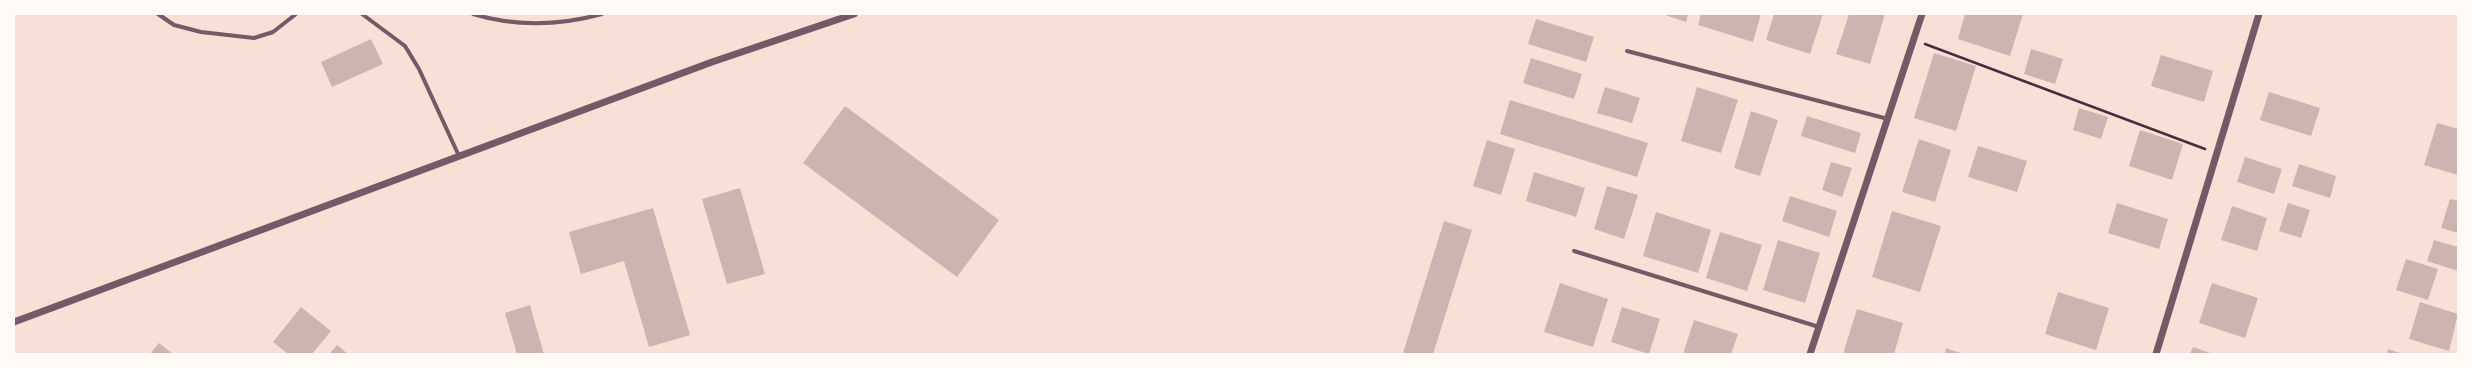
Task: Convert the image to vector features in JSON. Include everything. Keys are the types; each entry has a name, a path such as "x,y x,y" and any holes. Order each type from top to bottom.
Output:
{"street":[{"path":"158,14 174,25 201,32 254,38 272,32 296,14"},
{"path":"362,14 405,46 418,69 459,156"},
{"path":"473,14 522,25 553,24 602,14"},
{"path":"14,322 712,62 854,14"},
{"path":"1810,354 1922,14"},
{"path":"2156,354 2259,14"},
{"path":"1627,51 1888,119"},
{"path":"1574,251 1819,327"}],"path":[{"path":"1914,39 2216,153"}],"building":[{"path":"1662,14 1688,14 1686,22"},
{"path":"1701,14 1761,14 1753,42 1698,25"},
{"path":"1774,14 1823,14 1810,54 1766,40"},
{"path":"1849,14 1885,14 1870,64 1836,54"},
{"path":"1965,14 2023,14 2010,56 1958,39"},
{"path":"1536,19 1594,37 1586,62 1528,44"},
{"path":"371,39 383,64 332,87 321,62"},
{"path":"2031,49 2063,59 2055,84 2024,74"},
{"path":"1934,53 1976,66 1956,131 1914,118"},
{"path":"2161,55 2213,71 2204,102 2151,86"},
{"path":"1531,58 1582,74 1574,99 1523,83"},
{"path":"1605,87 1640,98 1632,123 1597,113"},
{"path":"1697,87 1738,100 1721,153 1681,141"},
{"path":"2269,92 2320,108 2311,136 2260,120"},
{"path":"1510,100 1648,143 1637,177 1500,134"},
{"path":"845,106 999,220 957,277 803,163"},
{"path":"2079,108 2108,117 2101,139 2073,130"},
{"path":"1751,111 1778,120 1760,176 1734,168"},
{"path":"1807,116 1861,133 1855,153 1801,136"},
{"path":"2437,123 2458,129 2458,175 2424,165"},
{"path":"2140,130 2183,144 2172,180 2129,166"},
{"path":"1919,139 1951,150 1935,202 1902,192"},
{"path":"1487,140 1515,149 1501,195 1473,186"},
{"path":"1978,146 2027,161 2017,192 1968,177"},
{"path":"2245,157 2282,169 2274,194 2237,182"},
{"path":"1831,162 1852,168 1842,197 1822,190"},
{"path":"2299,164 2336,176 2330,198 2292,186"},
{"path":"1534,172 1585,188 1576,217 1526,201"},
{"path":"1607,186 1638,195 1624,239 1594,229"},
{"path":"740,188 765,274 727,284 702,199"},
{"path":"1790,196 1837,211 1829,237 1782,221"},
{"path":"2450,199 2458,201 2458,233 2441,228"},
{"path":"2117,203 2168,219 2159,249 2108,233"},
{"path":"2288,203 2310,210 2301,238 2279,231"},
{"path":"2232,206 2267,218 2257,251 2221,240"},
{"path":"653,208 690,335 649,347 624,261 581,274 569,232"},
{"path":"1892,211 1941,226 1920,292 1872,277"},
{"path":"1656,212 1711,230 1698,273 1643,256"},
{"path":"1444,221 1472,230 1433,354 1403,353"},
{"path":"1720,232 1762,245 1747,291 1706,278"},
{"path":"1778,240 1820,253 1805,303 1763,290"},
{"path":"2434,240 2458,247 2458,271 2427,261"},
{"path":"2406,259 2438,269 2428,300 2396,290"},
{"path":"1560,283 1608,299 1593,347 1544,332"},
{"path":"2212,283 2258,298 2245,338 2199,323"},
{"path":"2058,292 2109,308 2096,350 2045,334"},
{"path":"2420,302 2458,314 2449,351 2409,339"},
{"path":"530,305 544,354 517,354 505,313"},
{"path":"301,307 331,331 312,354 288,354 273,342"},
{"path":"1622,307 1660,319 1649,354 1611,342"},
{"path":"1857,309 1903,323 1894,354 1843,354"},
{"path":"1694,320 1738,334 1731,354 1683,354"},
{"path":"159,343 173,354 150,354"},
{"path":"337,345 348,354 329,354"},
{"path":"2193,347 2213,354 2190,354"},
{"path":"1946,348 1963,354 1945,354"},
{"path":"2388,349 2403,354 2387,354"}]}
